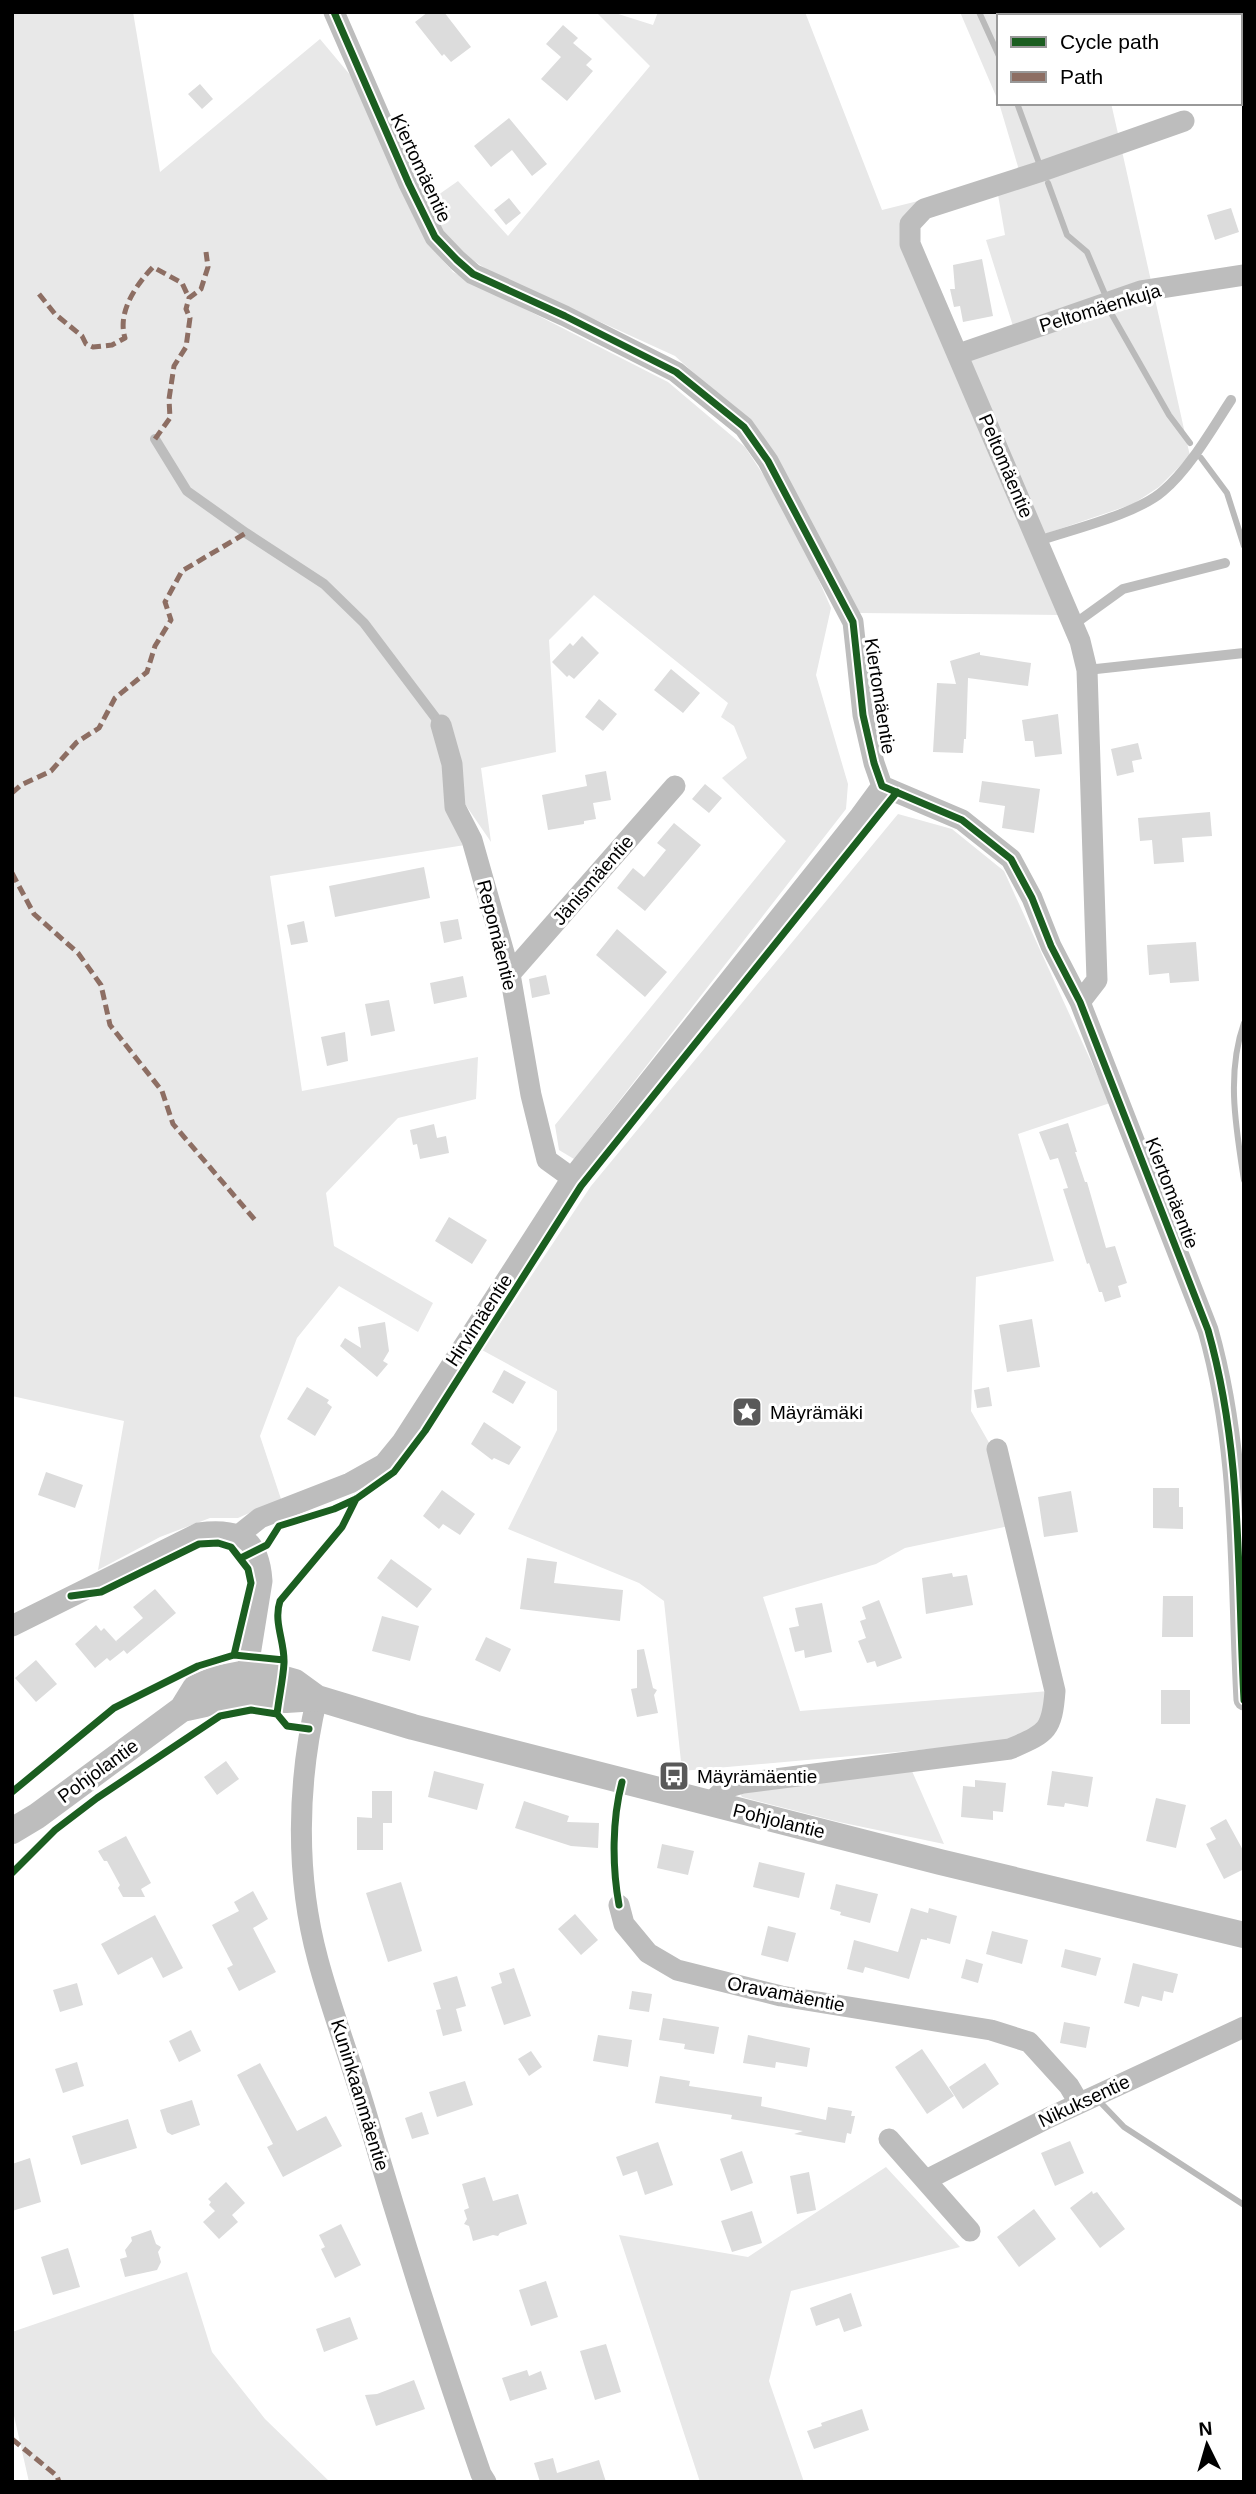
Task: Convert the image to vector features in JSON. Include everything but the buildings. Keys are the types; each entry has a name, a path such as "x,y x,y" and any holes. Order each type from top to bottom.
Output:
{"street":[{"name":"Kiertomäentie","path":"334,12 435,237 473,274 565,316 676,372 744,428 768,461 853,622 863,715 882,786 962,820 1011,859 1080,1002 1208,1330 1219,1368 1235,1468 1242,1574 1244,1700"},
{"name":"Peltomäentie","path":"1080,1002 1097,980 1087,670 1080,641 910,244 910,225 924,209 1184,121"},
{"name":"Peltomäenkuja","path":"959,354 1141,292 1244,275"},
{"name":"Repomäentie","path":"441,725 452,764 455,807 472,840 510,974 531,1095 547,1160 572,1178"},
{"name":"Jänismäentie","path":"510,974 675,786"},
{"name":"Hirvimäentie","path":"240,1534 260,1518 350,1483 384,1464 402,1442 572,1178 882,786"},
{"path":"709,1804 726,1788 743,1783 1010,1749 1041,1735 1053,1718 1055,1691 997,1449"},
{"path":"12,1626 199,1533 221,1530 240,1534 256,1552 261,1564 261,1581 245,1684"},
{"name":"Pohjolantie","path":"12,1831 37,1816 182,1709 222,1698 245,1684 286,1700 317,1698 413,1727 709,1804 1244,1935"},
{"name":"Kuninkaanmäentie","path":"317,1698 309,1729 303,1792 303,1855 305,1899 318,1960 453,2389 486,2482"},
{"name":"Oravamäentie","path":"619,1905 624,1924 648,1953 677,1970 781,1996 1014,2036 1029,2042 1069,2086 1079,2103"},
{"name":"Nikuksentie","path":"926,2180 1079,2103 1244,2027"},
{"path":"889,2139 970,2231"}],"lane":[{"path":"1038,541 1135,509 1163,491 1202,443 1231,400"},
{"path":"155,439 187,491 324,584 365,623 441,725"},
{"path":"1073,625 1123,589 1225,563"},
{"path":"1087,670 1244,653"}],"shaded area":[{"path":"12,12 133,12 160,172 320,39 356,82 426,241 453,272 668,382 745,447 791,517 831,608 816,675 848,784 846,809 574,1159 559,1150 555,1125 786,841 722,778 747,758 734,726 721,717 728,703 594,595 549,640 556,752 481,768 491,842 465,804 465,845 270,876 302,1091 478,1057 476,1099 398,1118 326,1193 334,1246 433,1303 418,1332 339,1286 297,1338 260,1436 281,1499 238,1518 210,1518 160,1537 98,1570 124,1421 12,1396"},
{"path":"596,12 612,12 653,25 658,12 805,12 882,210 922,200 902,222 1063,615 859,613 746,420 675,356 489,271 464,254 437,226 431,200 458,181 508,236 650,66"},
{"path":"960,12 1244,12 1242,38 1242,14 997,14 997,98"},
{"path":"1000,105 1111,105 1119,138 1019,170"},
{"path":"1122,151 1151,281 1013,326 986,240 1005,235 997,189"},
{"path":"1141,299 1155,299 1190,456 1159,487 1133,504 1042,535 969,358"},
{"path":"898,814 952,829 1004,871 1110,1103 1018,1134 1054,1261 976,1277 971,1411 992,1448 1009,1526 905,1548 876,1564 763,1597 800,1711 1049,1691 1045,1712 1034,1729 1008,1742 682,1771 664,1601 639,1583 508,1529 557,1430 557,1391 482,1350 591,1186"},
{"path":"912,1771 944,1844 839,1822 742,1797 739,1791"},
{"path":"886,2167 960,2247 791,2291 769,2381 804,2482 700,2482 619,2235 748,2257"},
{"path":"187,2272 212,2352 265,2419 330,2482 29,2482 12,2407 12,2332"}],"waterway":[{"path":"979,12 997,52"},
{"path":"1018,105 1039,163"},
{"path":"1048,183 1067,235 1087,252 1104,292"},
{"path":"1111,313 1169,415 1190,443"},
{"path":"1201,458 1227,493 1244,546"},
{"path":"1244,1023 1235,1062 1234,1081 1244,1180"},
{"path":"1102,2104 1124,2127 1244,2205"}],"marked path":[{"path":"155,439 170,418 169,399 174,366 186,347 190,318 186,309 189,298 201,289 208,267 206,252"},
{"path":"39,294 55,314 82,336 86,344 93,347 112,345 125,338 123,328 126,309 140,282 153,267 182,283 189,298"},
{"path":"12,793 21,785 51,771 77,742 99,728 115,698 147,672 155,646 171,620 165,602 182,571 246,533"},
{"path":"12,873 34,914 78,953 101,985 110,1025 162,1091 173,1124 255,1220"},
{"path":"12,2439 57,2476 59,2482"}],"cycle path":[{"path":"334,12 435,237 473,274 565,316 676,372 744,427 768,461 853,622 863,715 882,786 962,820 1011,859 1080,1002 1208,1330 1219,1376 1233,1468 1244,1700"},
{"path":"241,1558 267,1545 279,1526 334,1509 356,1499 394,1472 425,1431 581,1186 897,792"},
{"path":"277,1714 284,1663 278,1624 280,1601 342,1527 356,1499"},
{"path":"71,1596 101,1592 199,1544 218,1543 231,1547 248,1569 251,1583 234,1655"},
{"path":"12,1792 114,1708 198,1666 234,1655 284,1660"},
{"path":"12,1873 55,1830 97,1798 220,1716 251,1710 277,1714 287,1726 309,1729"},
{"path":"619,1905 614,1843 622,1782"}],"place":[{"name":"Mäyrämäki","path":"747,1412"},
{"name":"Mäyrämäentie","path":"674,1776"}]}
